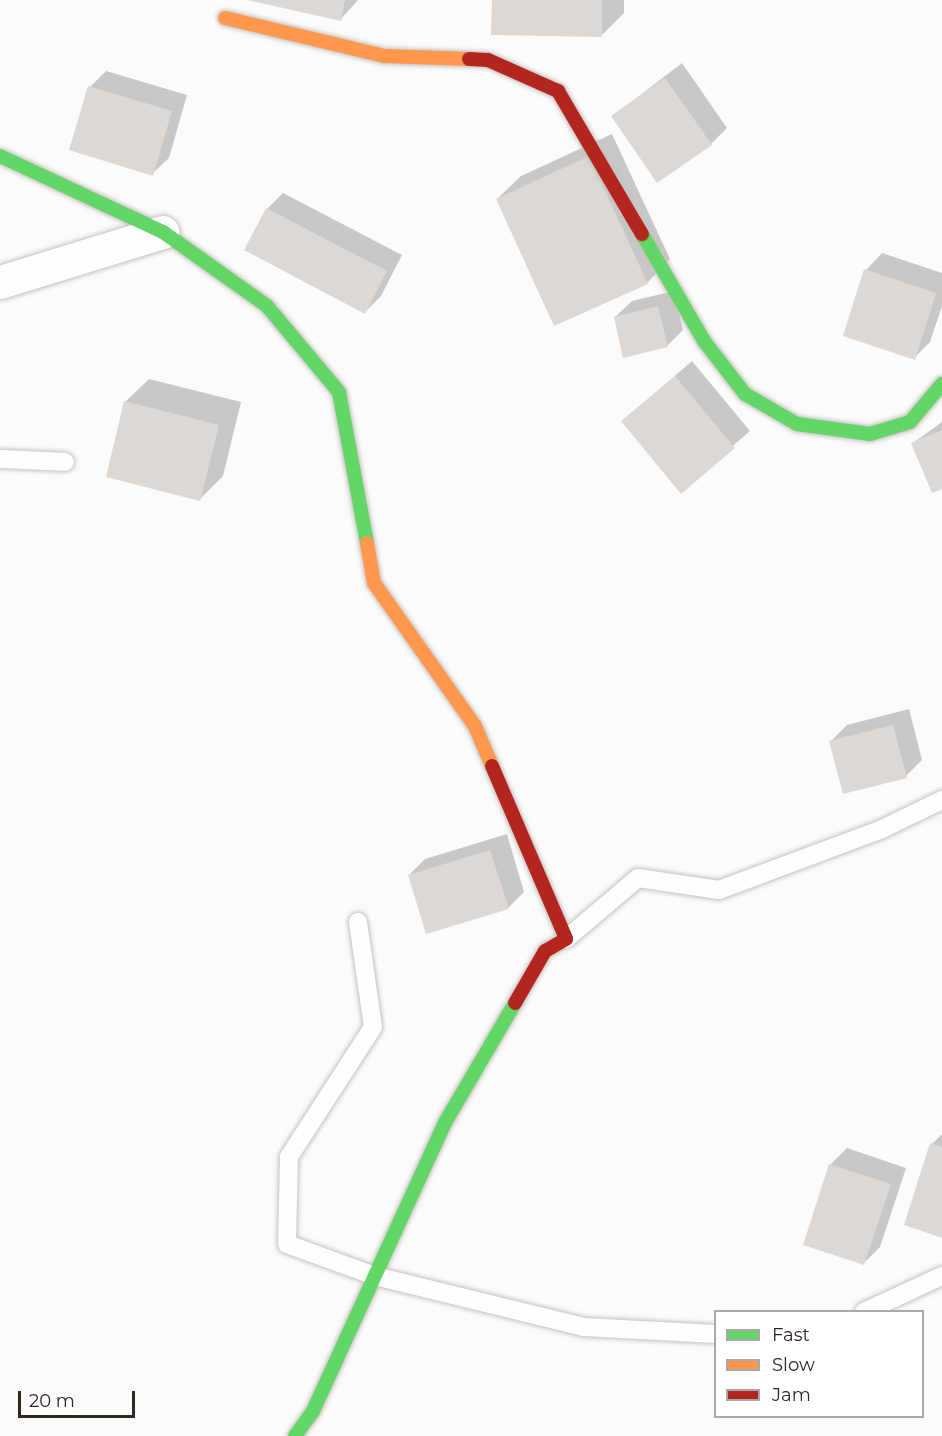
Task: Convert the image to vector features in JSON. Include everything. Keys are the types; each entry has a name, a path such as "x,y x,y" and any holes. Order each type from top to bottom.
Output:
{"street":[{"path":"225,18 385,56 488,60 558,91 704,341 745,394 797,424 870,434 910,422 942,384"},
{"path":"0,156 164,232 267,306 339,392 374,583 475,726 566,939 545,951 446,1121 313,1411 295,1436"},
{"path":"0,282 164,232"}],"lane":[{"path":"0,459 65,462"},
{"path":"566,939 638,878 719,890 882,829 942,800"},
{"path":"358,922 373,1027 289,1157 287,1244 375,1276 584,1327 714,1334"},
{"path":"866,1310 942,1275"}],"building":[{"path":"247,0 345,0 341,21"},
{"path":"492,0 602,0 602,37 491,35"},
{"path":"665,78 712,145 657,183 611,116"},
{"path":"88,86 172,111 153,176 69,150"},
{"path":"589,156 648,284 554,326 496,199"},
{"path":"266,208 387,271 365,314 244,250"},
{"path":"864,269 936,293 915,360 843,336"},
{"path":"658,306 668,347 623,358 614,317"},
{"path":"675,376 735,448 681,494 621,421"},
{"path":"124,401 219,425 200,501 106,477"},
{"path":"942,430 942,489 932,493 911,443"},
{"path":"893,725 907,778 843,794 829,741"},
{"path":"490,850 509,909 426,934 408,875"},
{"path":"930,1143 942,1147 942,1238 904,1225"},
{"path":"829,1164 891,1184 864,1265 803,1245"}],"traffic: fast":[{"path":"0,156 163,232 267,306 339,392 367,543"},
{"path":"642,234 704,341 745,394 797,424 870,434 910,422 942,384"},
{"path":"295,1436 313,1411 446,1121 515,1003"}],"traffic: slow":[{"path":"225,18 385,56 469,59"},
{"path":"367,543 374,583 475,726 492,766"}],"traffic: jam":[{"path":"469,59 488,60 558,91 642,234"},
{"path":"492,766 566,939 545,951 515,1003"}]}
